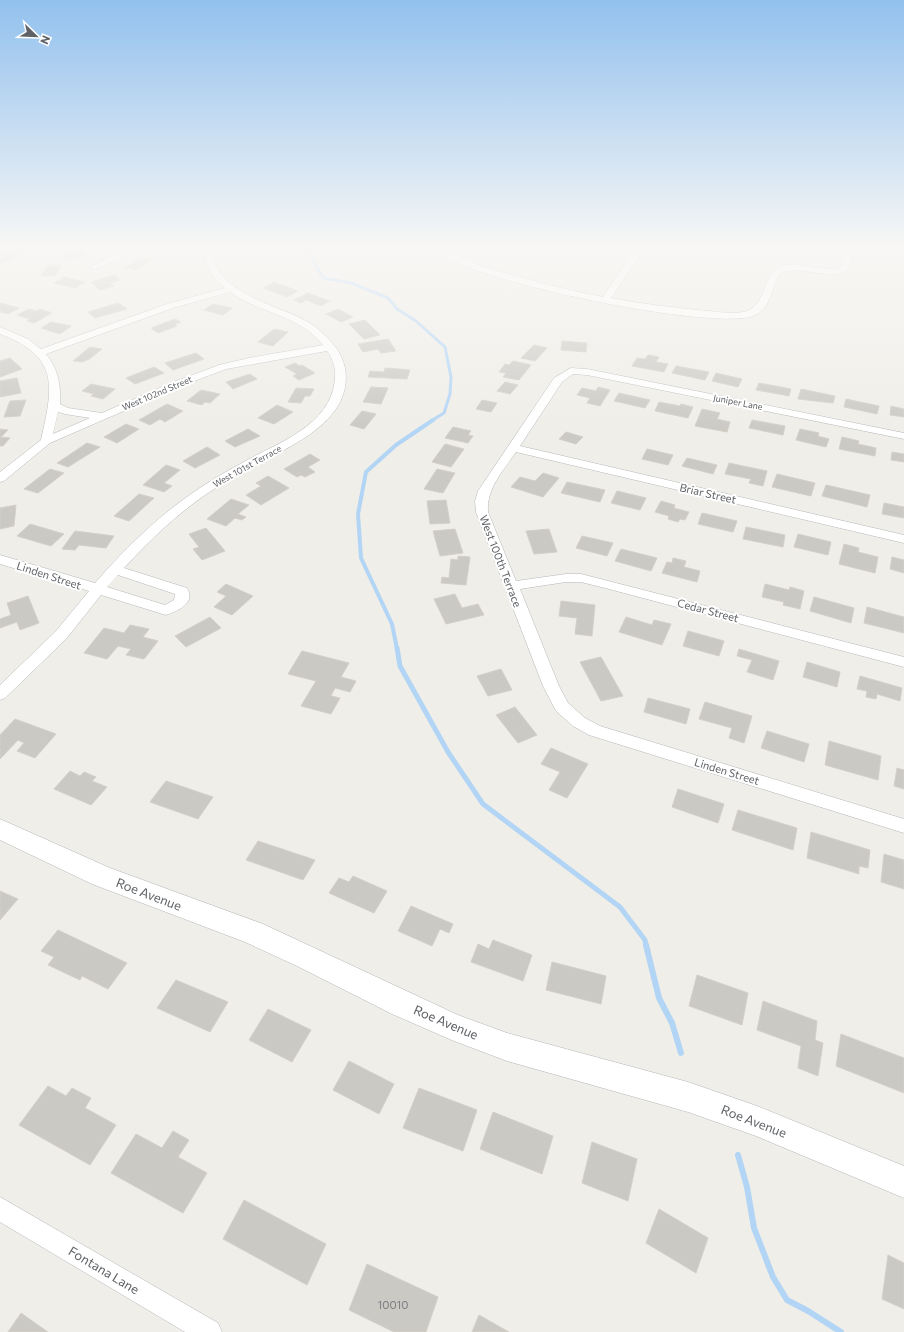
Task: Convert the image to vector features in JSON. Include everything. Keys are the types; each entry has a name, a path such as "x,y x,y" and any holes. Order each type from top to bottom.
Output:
{"main road":[{"name":"Roe Avenue","path":"0,829 101,876 254,933 309,958 402,1004 454,1027 507,1047 708,1104 758,1121 904,1182"}],"street":[{"path":"39,353 165,308"},
{"name":"West 101st Terrace","path":"0,694 60,635 97,590 148,534 176,511 231,474 302,435 328,411 336,398 341,384 341,373 338,360 318,332 305,323 273,308"},
{"path":"651,308 743,316 757,311 760,308"},
{"path":"0,330 23,340 39,353 48,363 55,378 56,396 46,441"},
{"name":"West 102nd Street","path":"0,478 46,441 175,385 223,367 268,357 330,347"},
{"name":"Juniper Lane","path":"571,371 587,372 904,436"},
{"name":"West 100th Terrace","path":"559,702 551,686 482,512 481,501 484,491 558,380 571,371"},
{"path":"54,405 65,411 91,416 102,416"},
{"name":"Briar Street","path":"512,448 904,539"},
{"name":"Linden Street","path":"0,559 97,590"},
{"path":"97,590 166,610 181,603 182,591 116,570"},
{"name":"Cedar Street","path":"511,586 566,578 581,578 605,583 904,662"},
{"name":"Linden Street","path":"559,702 562,707 579,722 595,731 904,826"},
{"name":"Fontana Lane","path":"0,1209 209,1332"}],"building":[{"path":"0,308 19,308 8,314 0,312"},
{"path":"101,308 127,309 95,318 88,312"},
{"path":"207,308 232,308 223,315 204,310"},
{"path":"29,309 36,311 40,309 52,313 34,323 27,321 30,319 17,315"},
{"path":"338,309 353,317 341,322 326,314"},
{"path":"175,319 181,322 175,324 177,326 158,333 151,328"},
{"path":"365,320 380,335 364,339 349,324"},
{"path":"51,322 71,326 60,334 41,328"},
{"path":"274,329 288,332 273,346 258,342"},
{"path":"388,339 396,351 381,353 378,349 363,352 358,344"},
{"path":"562,341 587,343 586,352 561,350"},
{"path":"534,345 547,348 535,361 521,358"},
{"path":"90,347 102,349 88,360 83,362 73,361"},
{"path":"196,353 204,359 173,370 165,363"},
{"path":"648,355 659,357 656,362 668,364 664,372 632,366 637,358 645,359"},
{"path":"10,358 22,369 0,377 0,361"},
{"path":"513,361 531,365 519,380 503,377 506,373 499,372 505,364 509,365"},
{"path":"295,363 300,366 302,365 315,373 299,380 293,376 297,374 285,367"},
{"path":"676,366 709,372 705,380 672,373"},
{"path":"154,367 164,373 135,384 126,378"},
{"path":"385,368 410,370 407,379 368,377 370,371 384,372"},
{"path":"716,373 742,379 738,387 712,381"},
{"path":"250,374 257,379 233,389 226,382"},
{"path":"17,378 21,393 0,397 0,381"},
{"path":"505,382 518,385 510,394 497,391"},
{"path":"759,383 791,389 789,396 756,390"},
{"path":"91,384 115,389 103,399 91,396 94,394 82,391"},
{"path":"371,387 388,388 381,404 363,402"},
{"path":"598,387 610,390 600,406 587,403 590,398 577,395 582,388 596,391"},
{"path":"296,388 314,389 310,396 305,396 301,403 288,402"},
{"path":"801,389 835,396 833,403 798,399"},
{"path":"201,390 220,394 210,403 205,402 202,405 187,401"},
{"path":"619,393 650,400 645,408 614,401"},
{"path":"846,399 879,406 877,414 844,407"},
{"path":"26,400 20,416 4,417 10,401"},
{"path":"482,400 497,403 491,412 476,409"},
{"path":"659,402 680,406 681,404 693,407 688,418 655,411"},
{"path":"167,404 183,411 165,422 160,419 150,425 139,420"},
{"path":"277,405 293,412 274,424 258,418"},
{"path":"891,406 904,409 904,417 890,415"},
{"path":"702,409 720,413 717,419 730,422 727,432 695,426"},
{"path":"362,411 376,414 364,429 350,425"},
{"path":"752,420 785,426 783,435 749,428"},
{"path":"126,424 139,429 117,443 104,437"},
{"path":"453,427 471,431 468,435 473,436 468,443 445,438"},
{"path":"0,429 8,430 1,437 10,438 3,446 0,446"},
{"path":"248,429 260,436 235,447 225,441"},
{"path":"800,429 819,433 818,436 829,439 826,447 796,440"},
{"path":"566,432 583,437 576,444 559,439"},
{"path":"842,437 859,441 858,444 876,448 875,456 839,449"},
{"path":"87,443 100,447 68,467 57,463"},
{"path":"445,444 464,449 451,467 432,462"},
{"path":"207,447 220,455 195,468 183,461"},
{"path":"647,449 673,455 668,465 642,459"},
{"path":"892,452 904,454 904,462 891,460"},
{"path":"310,454 320,460 308,467 315,472 305,477 301,475 297,477 284,469"},
{"path":"687,458 717,465 713,474 682,466"},
{"path":"729,463 767,471 763,486 749,483 751,479 725,474"},
{"path":"166,465 180,470 164,483 172,486 164,492 143,485"},
{"path":"50,469 64,473 38,493 24,489"},
{"path":"437,469 455,473 443,493 424,489"},
{"path":"543,473 559,478 543,497 511,487 520,477 535,481"},
{"path":"777,474 815,483 811,496 772,487"},
{"path":"268,476 289,488 261,505 246,495 261,486 256,483"},
{"path":"567,482 605,490 600,502 561,493"},
{"path":"826,485 870,495 867,507 822,496"},
{"path":"617,491 646,498 640,510 611,503"},
{"path":"139,494 154,498 129,521 114,516"},
{"path":"231,499 249,505 238,514 246,517 242,520 235,518 226,526 207,519"},
{"path":"446,500 450,523 430,524 427,501"},
{"path":"661,501 675,505 674,508 689,512 685,520 680,519 678,522 668,519 669,516 655,512"},
{"path":"884,503 904,507 904,518 882,514"},
{"path":"16,505 14,526 0,529 0,508"},
{"path":"702,513 737,521 733,532 698,524"},
{"path":"30,524 64,534 51,546 17,536"},
{"path":"746,527 785,535 783,547 743,539"},
{"path":"206,528 225,551 202,560 193,549 199,547 189,534"},
{"path":"455,529 463,553 440,556 433,531"},
{"path":"549,529 557,552 534,554 526,531"},
{"path":"75,531 114,536 106,548 79,545 75,550 62,549"},
{"path":"798,534 831,542 828,555 794,547"},
{"path":"582,536 613,543 607,556 576,548"},
{"path":"844,544 859,548 858,552 878,557 875,573 839,564"},
{"path":"621,549 657,558 651,571 615,561"},
{"path":"458,556 470,557 466,585 441,583 442,577 449,578 451,559 458,560"},
{"path":"892,557 904,560 904,573 890,569"},
{"path":"673,558 686,561 684,567 700,571 697,582 662,573 667,562 672,563"},
{"path":"226,584 253,596 232,615 214,607 226,596 217,592"},
{"path":"765,584 789,590 790,587 804,591 800,609 783,605 784,602 762,597"},
{"path":"455,594 462,608 478,604 484,615 446,624 434,599"},
{"path":"28,596 39,623 20,630 17,622 0,628 0,619 11,615 7,603"},
{"path":"814,597 854,608 851,623 810,611"},
{"path":"561,601 595,605 592,636 575,634 577,618 559,616"},
{"path":"867,607 904,617 904,633 864,623"},
{"path":"210,617 221,628 186,647 175,636"},
{"path":"626,617 652,625 654,620 671,624 662,645 619,632"},
{"path":"130,625 149,629 143,637 158,641 144,659 126,655 131,649 118,646 107,659 84,653 104,628 124,633"},
{"path":"688,631 724,641 719,656 683,646"},
{"path":"739,649 779,661 773,680 747,672 752,660 737,656"},
{"path":"302,651 349,663 341,677 356,681 350,692 335,688 331,696 340,698 331,714 301,706 316,681 288,674"},
{"path":"601,657 623,696 601,701 580,662"},
{"path":"807,662 840,672 837,687 803,677"},
{"path":"501,669 512,690 488,696 477,676"},
{"path":"860,676 902,688 900,701 877,694 876,699 866,697 867,691 857,689"},
{"path":"648,698 690,709 686,724 644,712"},
{"path":"705,702 752,716 744,743 729,738 732,728 699,719"},
{"path":"515,707 537,735 518,743 496,715"},
{"path":"15,719 56,734 35,758 17,751 24,743 18,740 0,759 0,735"},
{"path":"767,731 809,744 804,762 761,748"},
{"path":"829,741 881,756 878,780 825,765"},
{"path":"551,748 588,764 567,798 549,790 560,772 541,764"},
{"path":"897,768 904,770 904,789 894,786"},
{"path":"70,771 80,776 84,772 96,777 92,781 107,787 91,805 54,789"},
{"path":"166,781 213,797 198,819 150,802"},
{"path":"678,789 724,804 718,823 672,807"},
{"path":"738,810 797,828 793,850 732,830"},
{"path":"811,832 870,850 868,868 859,866 859,874 807,858"},
{"path":"258,841 315,860 303,880 246,860"},
{"path":"884,854 904,860 904,889 881,882"},
{"path":"353,876 387,891 374,913 329,893 339,878 349,882"},
{"path":"0,891 18,899 0,920"},
{"path":"411,906 453,924 449,933 440,929 432,946 398,931"},
{"path":"58,930 127,963 108,989 82,976 80,980 48,965 54,957 41,951"},
{"path":"493,940 532,955 523,981 471,962 478,944 489,949"},
{"path":"552,962 606,976 601,1004 546,990"},
{"path":"697,975 748,993 742,1025 689,1006"},
{"path":"176,980 228,1002 210,1032 157,1008"},
{"path":"763,1001 817,1021 815,1040 823,1043 818,1076 798,1068 801,1046 757,1030"},
{"path":"268,1009 311,1030 292,1062 249,1040"},
{"path":"841,1034 904,1058 904,1093 836,1066"},
{"path":"349,1061 394,1084 379,1114 333,1090"},
{"path":"48,1086 66,1096 72,1088 91,1098 85,1108 116,1125 90,1165 19,1125"},
{"path":"419,1088 477,1110 463,1151 403,1128"},
{"path":"493,1112 553,1136 542,1174 480,1149"},
{"path":"173,1131 189,1140 178,1157 207,1173 183,1213 111,1173 136,1134 162,1148"},
{"path":"592,1142 637,1159 628,1201 582,1183"},
{"path":"244,1200 326,1244 307,1285 223,1239"},
{"path":"659,1209 708,1238 696,1273 646,1243"},
{"path":"888,1255 904,1263 904,1309 882,1299"},
{"path":"367,1264 438,1297 426,1332 394,1332 349,1310"},
{"path":"21,1313 48,1332 8,1332"},
{"path":"479,1315 509,1332 472,1332"}],"waterway":[{"path":"396,308 416,321 445,347 451,377 450,394 444,413 431,421"},
{"path":"397,649 392,624 361,558 358,514 366,472 396,445 433,420"},
{"path":"397,648 400,666 448,752 483,804 620,907 645,940 646,946"},
{"path":"646,945 659,998 672,1023 681,1053"},
{"path":"738,1155 747,1187 754,1228 773,1277 787,1300 808,1311 841,1332"}]}
